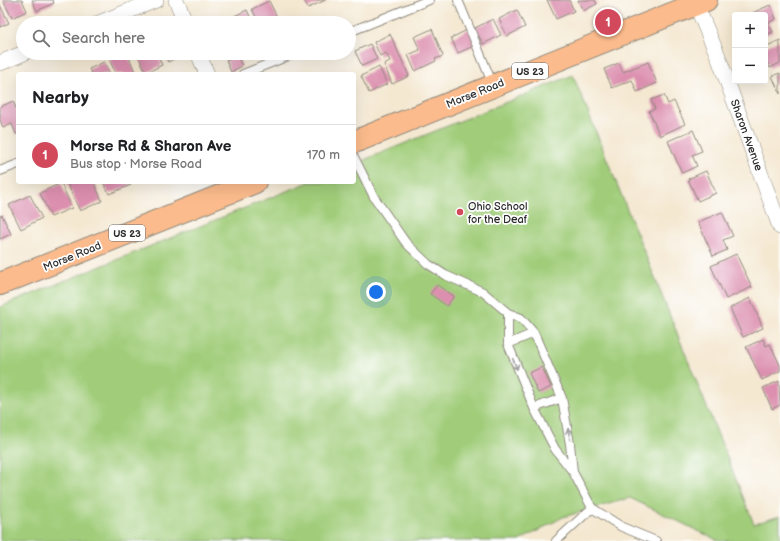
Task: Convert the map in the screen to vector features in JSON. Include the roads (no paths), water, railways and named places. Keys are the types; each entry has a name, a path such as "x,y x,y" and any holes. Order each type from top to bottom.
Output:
{"main road":[{"name":"Morse Road","path":"356,141 699,1"},
{"name":"Morse Road","path":"0,284 250,184"}],"street":[{"path":"116,16 156,0"},
{"path":"176,0 183,16"},
{"name":"Sharon Avenue","path":"699,1 780,227"},
{"path":"0,63 16,56"},
{"path":"201,60 206,72"}],"lane":[{"path":"356,29 429,0"},
{"path":"458,0 494,85"},
{"path":"248,72 278,60"},
{"path":"356,162 374,197 406,243 428,264 446,275 483,292 508,312 521,318 534,333 562,398 573,472"},
{"path":"0,171 16,165"},
{"path":"508,312 508,344 534,408 555,449 573,472 592,508 622,527 656,541"},
{"path":"508,344 534,333"},
{"path":"534,408 562,398"},
{"path":"556,541 592,508"}],"place":[{"name":"Morse Rd & Sharon Ave","path":"608,22"},
{"name":"Ohio School for the Deaf","path":"460,212"}]}
